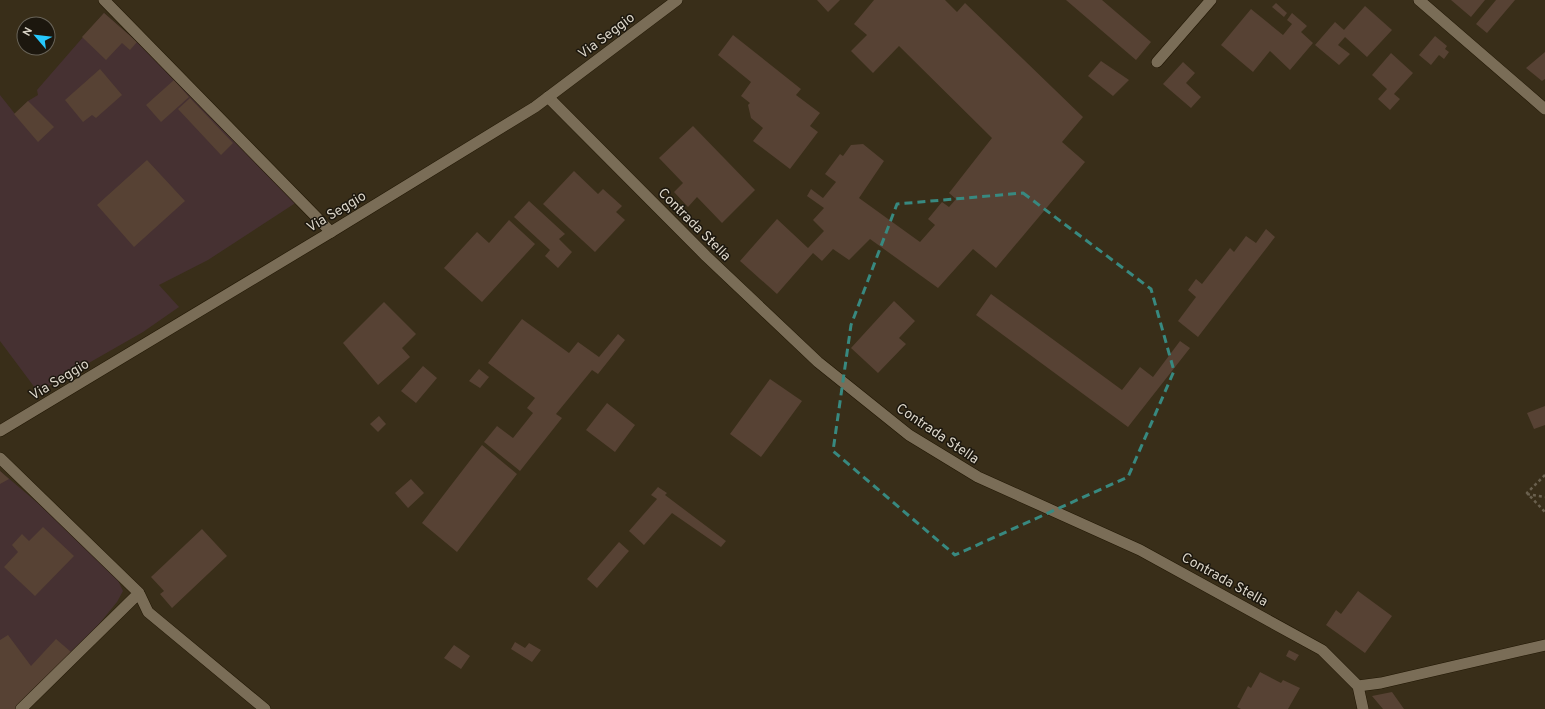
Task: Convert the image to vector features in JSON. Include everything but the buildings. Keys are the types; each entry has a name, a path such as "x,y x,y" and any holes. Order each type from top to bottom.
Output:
{"street":[{"path":"104,0 331,232"},
{"name":"Via Seggio","path":"0,431 331,232 535,107 677,0"},
{"path":"1157,62 1211,0"},
{"path":"1419,0 1541,97 1545,109"},
{"name":"Contrada Stella","path":"548,97 706,256 818,362 909,435 978,478 1140,550 1322,650 1358,686"},
{"path":"0,458 139,593 148,612 265,709"},
{"path":"21,709 139,593"},
{"path":"1363,709 1358,686 1381,683 1545,645"}],"path":[{"path":"1527,494 1545,475"},
{"path":"1527,494 1545,497"},
{"path":"1527,494 1545,512"}],"highlighted area":[{"path":"1023,193 1151,289 1174,371 1128,477 955,555 833,451 851,325 897,204"}],"shaded area":[{"path":"104,13 136,41 231,134 297,202 208,260 159,285 179,307 143,332 38,392 0,341 0,95 15,114 28,101 38,95 37,90"},
{"path":"0,471 66,527 117,578 123,591 117,602 90,635 0,709"}]}
